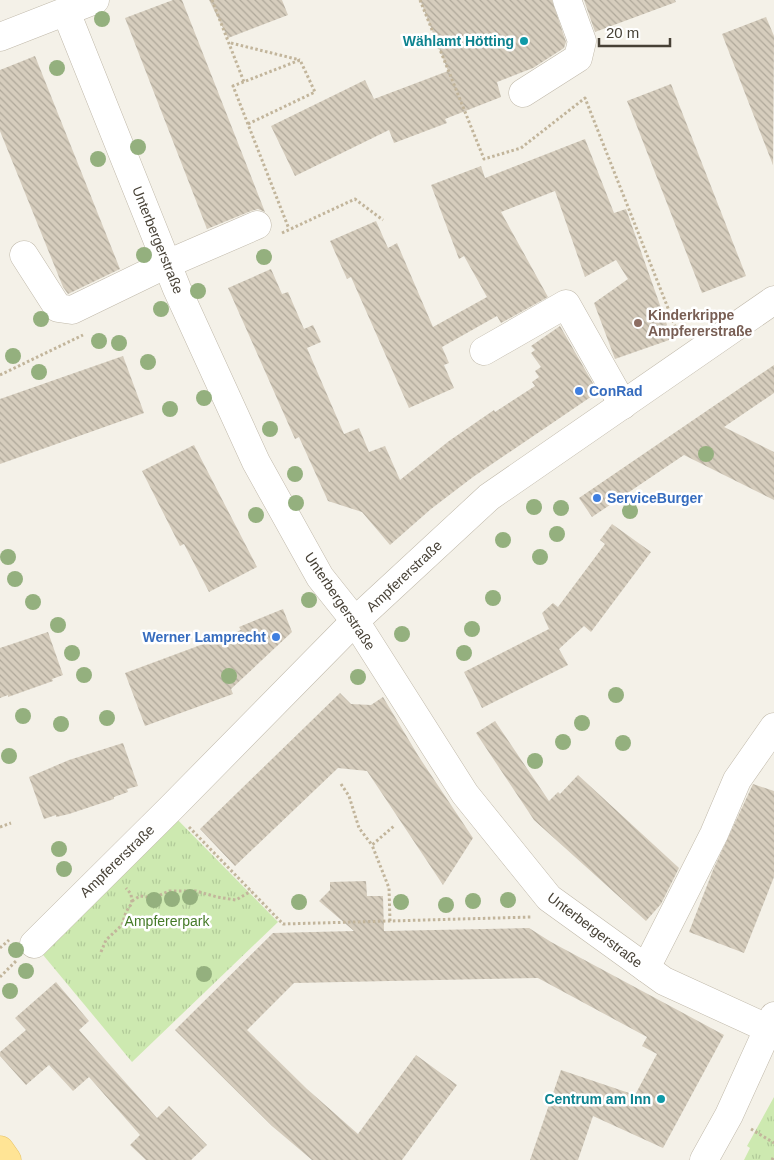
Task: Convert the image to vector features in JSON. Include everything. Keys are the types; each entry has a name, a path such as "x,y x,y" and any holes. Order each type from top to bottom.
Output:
{"main road":[{"path":"0,1150 7,1160"}],"street":[{"path":"0,37 95,0"},
{"path":"523,93 578,58 582,41 567,0"},
{"name":"Unterbergerstraße","path":"66,12 168,264 256,462 320,576 355,621 465,794 549,898 664,981 772,1023"},
{"path":"24,255 58,308 72,310 168,264 257,225"},
{"name":"Ampfererstraße","path":"34,944 355,621 489,497 774,300"},
{"path":"484,351 566,304 623,404"},
{"path":"646,968 714,834 737,780 774,727"},
{"path":"704,1160 729,1115 772,1023"}],"path":[{"path":"212,0 244,82"},
{"path":"420,0 484,159 522,148 585,98 678,336 692,356"},
{"path":"230,43 300,60"},
{"path":"300,60 232,86 289,229 355,199 383,220"},
{"path":"248,124 315,92 300,60"},
{"path":"341,784 349,796 358,828 372,844 389,888 390,921"},
{"path":"171,808 284,924 538,917 555,902"},
{"path":"0,827 11,823"},
{"path":"372,844 394,826"},
{"path":"101,952 106,940 122,925 132,901 131,894 109,870"},
{"path":"132,901 140,896 153,898 169,891 196,891 236,900 252,891"},
{"path":"772,1160 774,1156"}],"green space":[{"name":"Ampfererpark","path":"169,811 278,922 132,1062 34,944"},
{"path":"774,1097 774,1160 744,1160 750,1148 747,1146"}],"building":[{"path":"173,0 182,0 265,212 258,209 251,211 207,229 125,18"},
{"path":"209,0 282,0 288,15 228,38"},
{"path":"420,0 552,0 566,42 564,48 533,68 497,82 501,97 445,119 447,123 394,143 389,130 295,176 271,126 365,80 374,99 448,71"},
{"path":"584,0 675,0 676,2 595,32"},
{"path":"766,17 774,36 773,165 722,34"},
{"path":"35,56 120,269 68,294 63,287 0,131 0,70"},
{"path":"671,84 746,276 702,293 627,101"},
{"path":"585,139 614,213 626,209 672,339 615,359 594,303 628,279 616,260 585,277 555,191 501,212 548,297 501,323 497,316 442,347 449,363 444,365 454,388 409,408 351,277 347,279 330,241 376,221 388,248 397,243 433,327 487,297 464,256 459,259 431,185 481,166 485,178"},
{"path":"271,269 282,294 288,292 304,329 313,325 321,342 307,348 344,434 359,428 369,452 385,446 400,480 449,441 494,410 495,412 535,386 532,382 539,377 535,371 541,367 531,353 535,350 531,346 560,326 598,392 473,477 431,509 390,545 362,512 328,501 299,437 295,439 228,288"},
{"path":"123,356 144,413 0,464 0,399"},
{"path":"774,365 774,393 724,427 774,452 774,500 684,455 592,517 579,498"},
{"path":"194,445 257,567 209,592 184,544 180,546 142,471"},
{"path":"612,524 651,552 591,632 584,626 559,649 568,665 482,708 464,672 549,629 542,613 553,603 558,607 605,544 600,540"},
{"path":"283,609 292,632 231,689 233,694 145,726 125,673 241,630 239,627"},
{"path":"48,632 63,675 52,679 53,681 0,698 0,648"},
{"path":"340,693 351,704 371,705 383,697 419,757 473,838 443,885 367,771 338,768 235,866 200,829"},
{"path":"495,721 549,801 558,792 560,794 578,775 679,868 661,904 646,921 534,820 476,733"},
{"path":"123,743 138,786 127,789 128,792 114,797 114,799 69,814 56,817 56,815 44,819 29,777 69,760"},
{"path":"753,784 774,791 774,877 744,953 689,932 713,870"},
{"path":"366,881 367,896 383,896 384,931 529,928 551,942 724,1035 663,1148 593,1116 578,1160 530,1160 561,1070 635,1095 657,1054 642,1046 647,1037 538,978 294,983 247,1030 307,1089 358,1134 416,1055 457,1085 402,1160 312,1160 272,1126 175,1030 273,933 354,931 319,901 330,890 330,882"},
{"path":"56,982 89,1021 79,1030 157,1118 169,1106 207,1145 191,1160 146,1160 130,1145 140,1135 89,1077 73,1091 49,1065 26,1085 0,1056 0,1052 26,1030 15,1018"}],"place":[{"name":"Wählamt Hötting","path":"524,41"},
{"name":"Kinderkrippe Ampfererstraße","path":"638,323"},
{"name":"ConRad","path":"579,391"},
{"name":"ServiceBurger","path":"597,498"},
{"name":"Werner Lamprecht","path":"276,637"},
{"name":"Centrum am Inn","path":"661,1099"}]}
